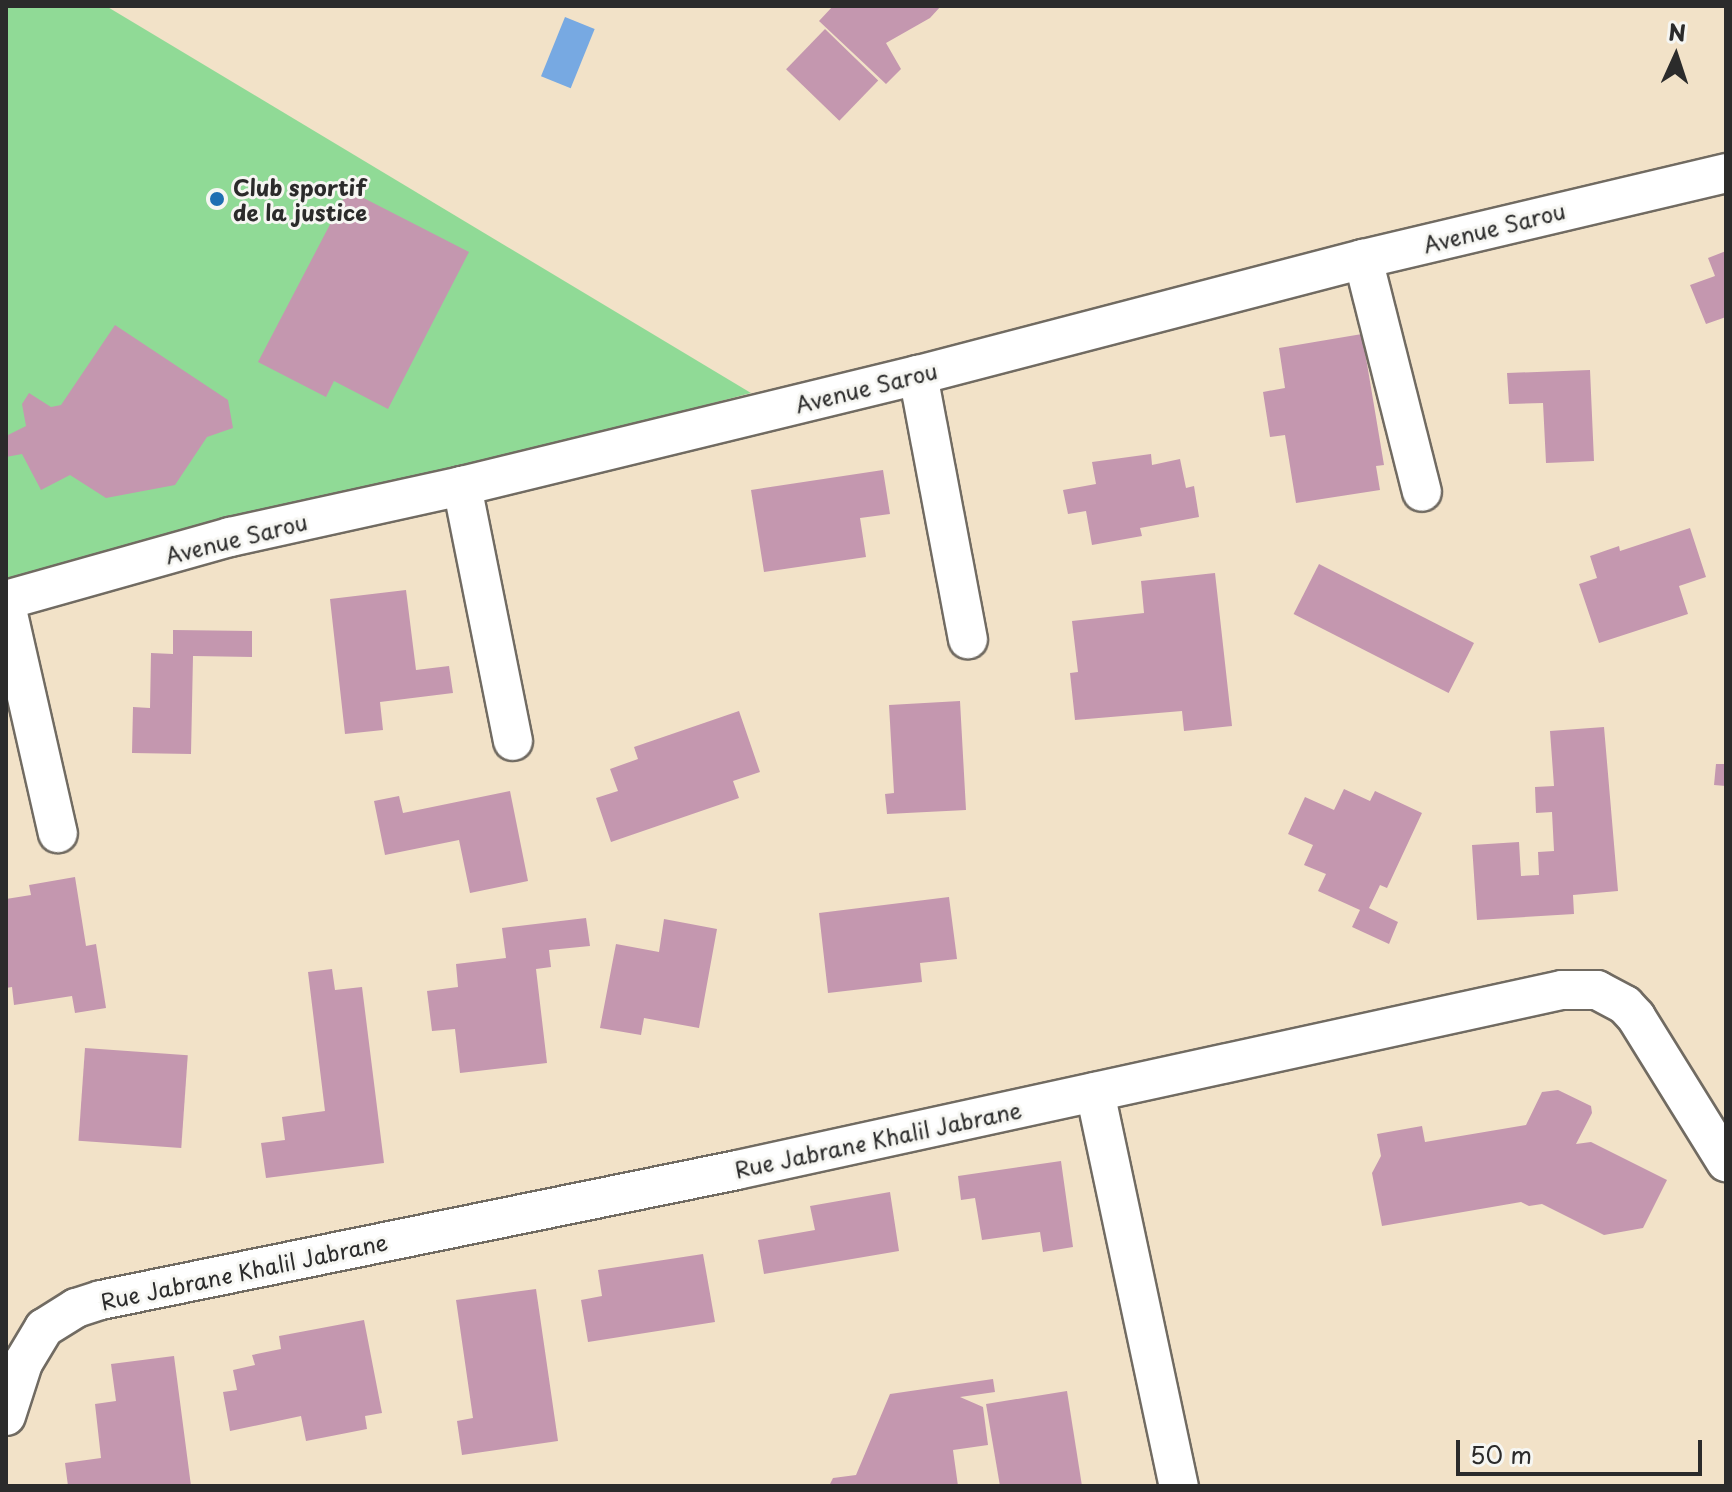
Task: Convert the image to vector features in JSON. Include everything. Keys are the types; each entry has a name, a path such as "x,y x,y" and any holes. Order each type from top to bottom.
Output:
{"street":[{"name":"Avenue Sarou","path":"6,602 230,537 462,486 918,375 1363,259 1726,173"},
{"path":"1363,259 1422,492"},
{"path":"918,375 968,639"},
{"path":"462,486 513,741"},
{"path":"6,602 58,833"},
{"name":"Rue Jabrane Khalil Jabrane","path":"6,1416 23,1363 44,1328 76,1308 101,1300 737,1170 1562,990 1597,990 1625,1005 1636,1017 1726,1162"},
{"path":"1095,1092 1179,1486"}],"green space":[{"name":"Club sportif de la justice","path":"6,6 106,6 751,393 6,590"}],"water":[{"path":"565,17 595,29 571,88 541,76"}],"building":[{"path":"833,6 941,6 930,18 886,43 901,69 886,84 819,21"},
{"path":"825,29 878,80 839,121 786,69"},
{"path":"348,190 469,252 388,409 334,381 326,397 258,362"},
{"path":"1726,251 1726,317 1706,324 1690,285 1715,276 1708,258"},
{"path":"115,325 228,400 233,428 207,437 175,485 106,498 70,475 41,490 22,454 6,457 6,436 26,426 22,404 29,393 51,407 61,405"},
{"path":"1362,334 1384,465 1376,466 1380,490 1296,503 1285,435 1270,437 1263,392 1285,388 1279,348"},
{"path":"1590,370 1594,461 1546,463 1543,403 1509,404 1507,373"},
{"path":"1151,454 1152,465 1180,459 1186,488 1194,486 1199,517 1140,528 1142,536 1092,545 1086,511 1068,514 1063,490 1096,484 1092,462"},
{"path":"883,470 890,514 860,518 866,557 764,572 751,490"},
{"path":"1690,528 1706,577 1679,586 1688,614 1599,643 1579,584 1597,578 1590,556 1619,546 1620,551"},
{"path":"1319,564 1474,643 1449,693 1294,614"},
{"path":"1215,573 1232,726 1184,731 1182,711 1075,720 1070,673 1078,672 1072,621 1144,613 1141,581"},
{"path":"406,590 416,670 449,666 453,693 380,702 383,730 345,734 330,599"},
{"path":"173,630 252,631 252,657 193,656 191,754 132,753 133,707 150,708 151,653 173,654"},
{"path":"960,701 966,810 887,814 885,794 894,793 889,705"},
{"path":"739,711 760,772 733,781 739,798 611,842 596,798 618,791 610,769 638,759 634,747"},
{"path":"1604,727 1618,891 1573,895 1574,914 1477,920 1472,845 1519,842 1521,876 1539,875 1538,852 1554,851 1552,812 1536,813 1535,787 1554,786 1550,731"},
{"path":"1716,764 1726,764 1726,786 1714,785"},
{"path":"1344,789 1370,801 1375,791 1422,813 1387,888 1380,885 1369,908 1398,922 1389,944 1352,927 1360,910 1318,891 1326,874 1304,865 1313,845 1288,834 1305,797 1334,810"},
{"path":"510,791 528,881 470,893 459,840 385,855 374,801 399,796 403,813"},
{"path":"75,877 86,946 96,944 106,1008 75,1013 72,996 14,1005 12,987 6,988 6,899 31,895 29,885"},
{"path":"949,897 957,959 920,963 922,982 828,993 819,913"},
{"path":"586,918 590,946 549,950 551,967 536,969 547,1063 460,1073 455,1029 432,1031 427,991 458,987 456,964 506,958 502,928"},
{"path":"664,919 717,929 699,1028 644,1018 641,1035 600,1028 616,944 659,952"},
{"path":"332,969 335,990 362,987 384,1163 266,1178 261,1143 285,1140 282,1117 325,1111 308,972"},
{"path":"85,1048 188,1055 181,1148 79,1141"},
{"path":"1558,1090 1591,1106 1592,1113 1576,1144 1591,1142 1667,1180 1643,1228 1604,1235 1542,1204 1529,1206 1521,1202 1382,1226 1372,1173 1381,1156 1377,1134 1422,1126 1425,1142 1526,1125 1542,1092"},
{"path":"1061,1161 1073,1247 1043,1252 1040,1232 982,1240 975,1198 961,1200 958,1176"},
{"path":"890,1192 899,1251 764,1274 758,1240 815,1230 810,1206"},
{"path":"703,1254 715,1322 588,1342 581,1300 602,1296 598,1270"},
{"path":"536,1289 558,1441 462,1455 457,1421 473,1418 456,1300"},
{"path":"364,1320 382,1413 365,1416 367,1429 306,1441 301,1416 230,1431 223,1392 237,1390 233,1370 255,1365 252,1355 281,1349 279,1336"},
{"path":"174,1356 191,1486 68,1486 65,1463 101,1458 95,1404 116,1401 111,1364"},
{"path":"993,1379 995,1392 960,1397 983,1407 988,1445 953,1450 958,1486 829,1486 833,1478 856,1475 890,1394"},
{"path":"1067,1391 1082,1486 1000,1486 986,1404"}],"place":[{"name":"Club sportif de la justice","path":"217,199"}]}
